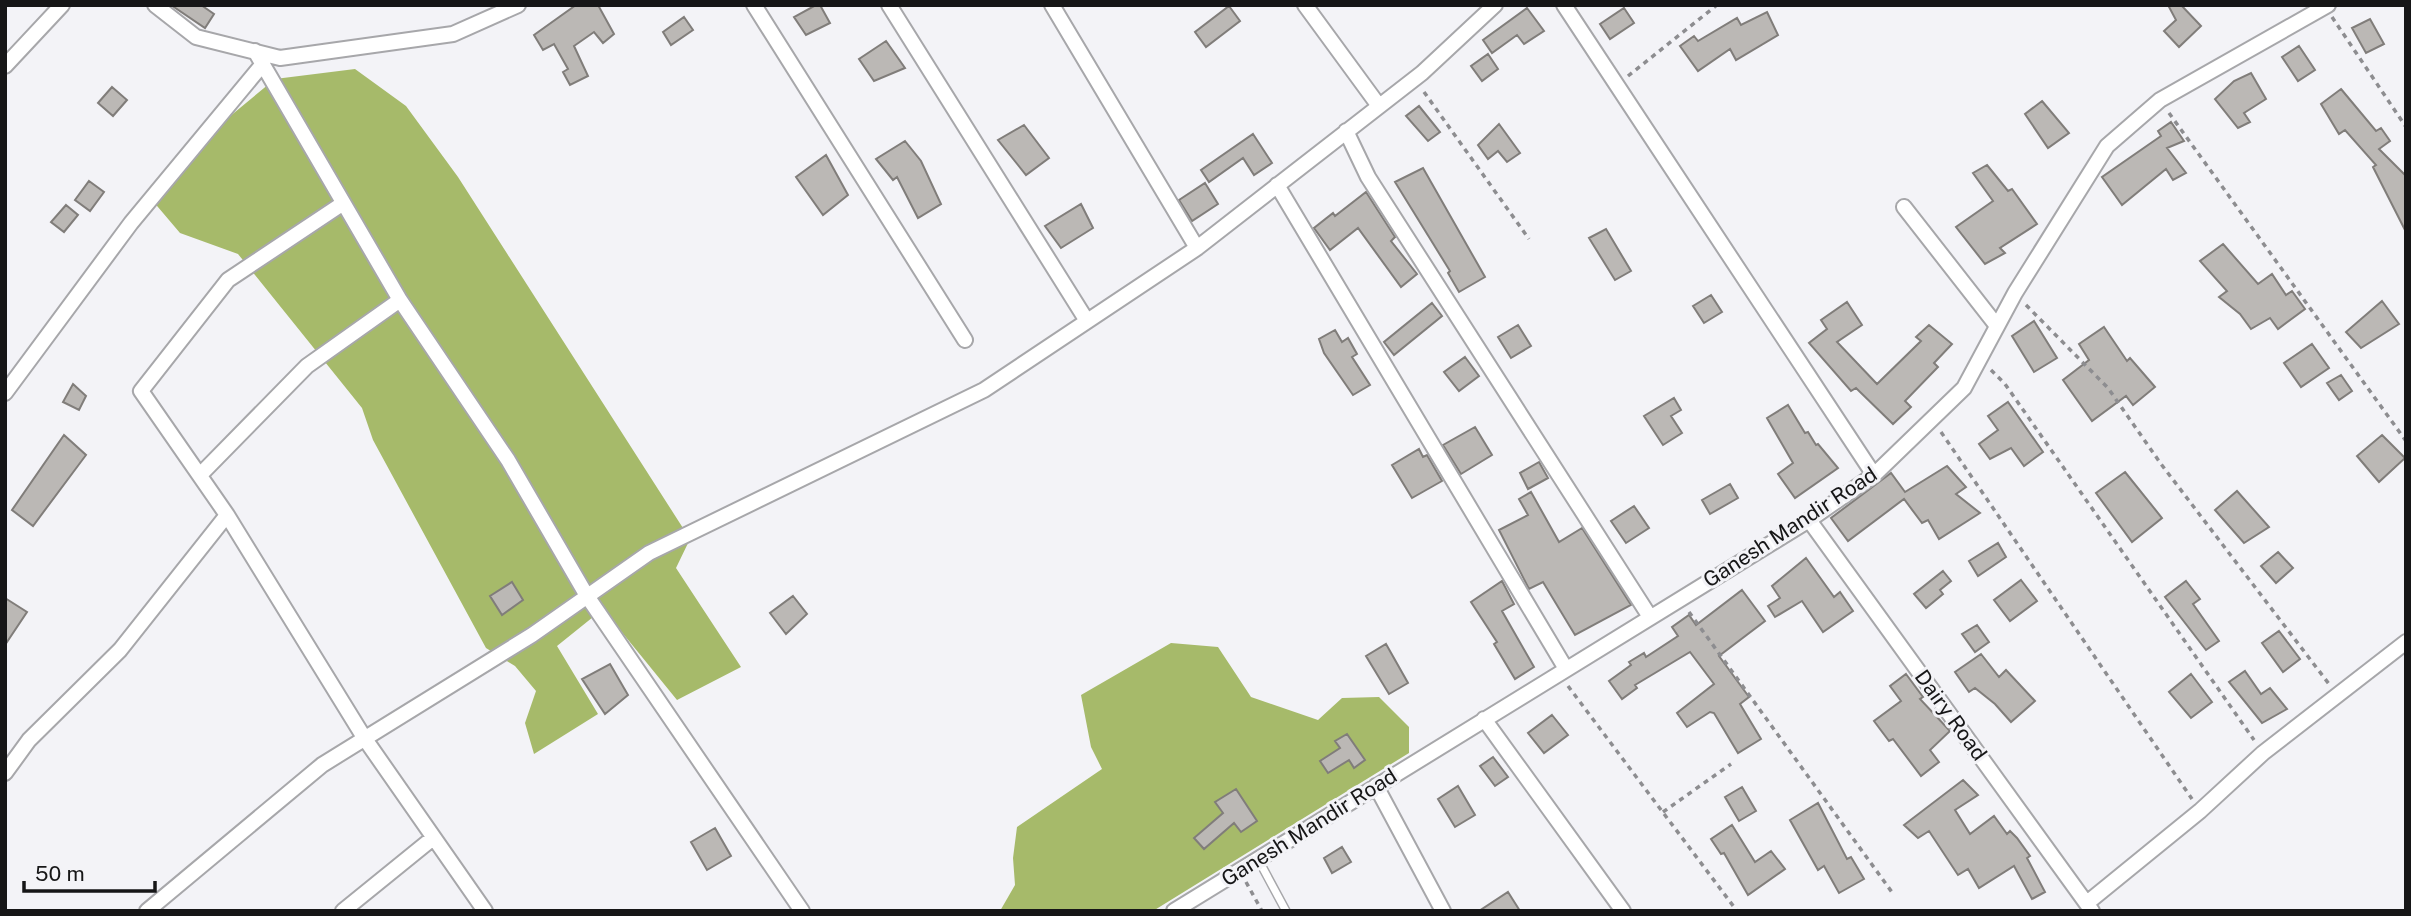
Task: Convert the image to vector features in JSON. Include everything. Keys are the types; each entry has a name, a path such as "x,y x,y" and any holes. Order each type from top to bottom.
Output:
{"street":[{"path":"5,66 62,5"},
{"path":"155,5 195,37 281,58 453,34 518,5"},
{"path":"754,5 965,340"},
{"path":"889,5 1087,321"},
{"path":"1052,5 1197,248"},
{"path":"1305,5 1379,106"},
{"path":"147,911 323,765 532,635 649,553 984,390 1197,248 1415,79 1495,5"},
{"path":"1564,5 1874,475"},
{"name":"Ganesh Mandir Road","path":"1174,911 1809,520 1874,475 1964,388 2015,293 2107,146 2160,100 2318,8"},
{"path":"255,51 342,204 401,300 508,460 587,596 802,911"},
{"path":"5,393 131,223 262,65"},
{"path":"1346,131 1368,177 1650,617"},
{"path":"1277,186 1562,671"},
{"path":"342,204 228,280 141,391 227,515 365,739 485,911"},
{"path":"1904,207 1997,326"},
{"path":"200,475 307,366 401,300"},
{"path":"5,773 29,740 120,650 227,515"},
{"name":"Dairy Road","path":"1809,520 2090,907"},
{"path":"2090,907 2263,753 2406,642"},
{"path":"1484,719 1623,911"},
{"path":"1376,786 1443,911"},
{"path":"343,911 433,838"}],"lane":[{"path":"1258,859 1286,911"}],"path":[{"path":"1617,85 1717,5"},
{"path":"2318,8 2406,127"},
{"path":"1415,79 1529,239"},
{"path":"2160,100 2406,441"},
{"path":"2015,293 2108,388 2161,464 2338,696"},
{"path":"1980,359 2006,384 2263,753"},
{"path":"1932,419 2200,811"},
{"path":"1679,599 1894,895"},
{"path":"1562,671 1737,911"},
{"path":"1663,812 1731,764"},
{"path":"1240,870 1262,911"}],"green space":[{"path":"355,69 406,106 458,177 690,539 676,568 741,667 677,700 603,609 557,646 598,714 534,754 525,723 536,691 515,666 486,648 373,440 362,408 238,254 180,233 152,200 172,164 275,79"},
{"path":"1171,643 1218,647 1251,697 1318,720 1342,698 1379,697 1409,727 1409,753 1153,911 1000,911 1015,885 1013,858 1017,827 1102,769 1091,747 1081,695"}],"building":[{"path":"171,5 201,5 214,14 205,28"},
{"path":"576,5 598,5 614,34 603,43 594,32 574,46 588,76 570,85 563,72 568,69 554,44 543,50 534,35"},
{"path":"820,5 830,23 806,35 794,17"},
{"path":"2168,5 2181,5 2201,26 2179,47 2164,31 2176,20"},
{"path":"1229,6 1240,21 1206,47 1195,32"},
{"path":"1527,8 1544,31 1524,44 1517,35 1492,53 1483,40"},
{"path":"1624,8 1634,23 1610,39 1600,24"},
{"path":"1767,12 1778,35 1736,60 1730,49 1698,71 1680,46 1694,36 1698,41 1737,18 1741,25"},
{"path":"684,17 693,30 671,45 663,32"},
{"path":"2370,19 2384,44 2366,53 2352,28"},
{"path":"886,41 905,68 874,81 859,59"},
{"path":"2299,46 2315,70 2298,81 2282,57"},
{"path":"1488,54 1498,69 1482,81 1471,66"},
{"path":"2251,73 2266,99 2244,113 2250,122 2238,128 2215,99 2234,81"},
{"path":"112,87 127,100 113,116 98,103"},
{"path":"2341,89 2376,131 2381,128 2390,141 2379,149 2406,176 2406,232 2373,167 2376,165 2345,130 2339,134 2321,104"},
{"path":"2042,101 2069,133 2048,148 2025,114"},
{"path":"1419,106 1440,132 1428,141 1406,116"},
{"path":"2171,122 2184,141 2167,148 2186,173 2173,180 2166,169 2122,205 2102,177 2161,136 2158,131"},
{"path":"1499,124 1520,153 1507,162 1498,151 1488,159 1478,145"},
{"path":"1024,125 1049,158 1026,175 998,140"},
{"path":"1253,134 1272,163 1254,175 1243,158 1209,182 1201,170"},
{"path":"905,141 921,161 941,204 918,218 897,177 893,180 876,159"},
{"path":"826,155 848,195 823,215 796,177"},
{"path":"1987,165 2008,191 2012,189 2037,224 2000,248 2005,253 1985,264 1956,227 1993,201 1973,173"},
{"path":"1423,168 1485,277 1459,292 1448,273 1450,271 1395,182"},
{"path":"89,181 104,192 90,211 75,200"},
{"path":"1205,183 1218,204 1192,221 1179,200"},
{"path":"1366,192 1395,237 1391,241 1417,274 1401,287 1358,228 1330,250 1314,228"},
{"path":"1081,204 1093,228 1061,248 1045,226"},
{"path":"66,205 78,215 64,232 51,222"},
{"path":"1606,229 1631,271 1615,280 1589,238"},
{"path":"2223,244 2258,284 2272,274 2286,295 2292,291 2305,309 2278,329 2270,318 2251,329 2240,314 2219,297 2227,291 2200,261"},
{"path":"1711,295 1722,312 1704,323 1693,306"},
{"path":"2382,301 2399,324 2361,348 2346,332"},
{"path":"1847,302 1862,325 1837,342 1877,384 1921,341 1916,337 1929,325 1952,344 1934,363 1938,367 1905,401 1911,407 1893,424 1856,388 1851,391 1809,343 1827,329 1821,320"},
{"path":"1432,303 1442,316 1394,355 1384,342"},
{"path":"2034,321 2057,358 2034,372 2012,336"},
{"path":"1518,325 1531,346 1511,358 1498,337"},
{"path":"2104,327 2127,361 2130,358 2155,387 2133,405 2126,396 2092,421 2063,380 2089,360 2079,344"},
{"path":"1335,330 1342,342 1348,338 1357,354 1352,357 1370,385 1353,395 1324,353 1319,339"},
{"path":"2312,344 2329,368 2301,387 2284,363"},
{"path":"1465,357 1479,376 1459,391 1444,372"},
{"path":"2341,375 2352,391 2339,400 2327,383"},
{"path":"73,384 86,396 79,410 63,402"},
{"path":"1674,398 1681,410 1671,416 1682,433 1663,445 1644,416"},
{"path":"2008,402 2043,452 2024,466 2011,448 1990,459 1979,444 1998,430 1988,416"},
{"path":"1788,405 1805,433 1808,432 1816,445 1818,444 1838,468 1795,498 1778,474 1793,463 1767,418"},
{"path":"1475,427 1492,455 1461,474 1443,445"},
{"path":"64,435 86,455 33,526 12,510"},
{"path":"2382,435 2405,458 2379,482 2357,456"},
{"path":"1419,449 1423,457 1427,455 1442,481 1412,498 1392,465"},
{"path":"1539,462 1548,478 1528,489 1520,473"},
{"path":"1947,466 1966,487 1956,494 1980,513 1939,539 1928,520 1922,523 1904,499 1848,541 1831,518 1891,473 1905,492"},
{"path":"2125,472 2162,518 2132,542 2096,493"},
{"path":"1730,484 1738,498 1710,514 1702,500"},
{"path":"2237,491 2269,527 2244,543 2215,510"},
{"path":"1531,492 1559,542 1582,528 1631,605 1575,635 1543,582 1529,589 1499,530 1528,515 1519,499"},
{"path":"1634,506 1649,528 1626,543 1611,521"},
{"path":"1998,543 2006,557 1978,576 1969,561"},
{"path":"2278,552 2293,568 2276,583 2261,566"},
{"path":"1806,558 1834,597 1840,592 1853,611 1823,632 1802,601 1775,617 1768,606 1780,598 1772,586"},
{"path":"1943,571 1951,581 1940,590 1943,594 1926,608 1914,594"},
{"path":"2021,580 2037,601 2010,621 1994,600"},
{"path":"1502,581 1514,604 1502,611 1534,667 1515,679 1494,644 1497,642 1471,602"},
{"path":"2186,581 2200,599 2193,604 2219,641 2206,650 2165,597"},
{"path":"512,582 523,600 502,615 490,596"},
{"path":"1742,590 1765,621 1719,656 1749,697 1740,704 1761,739 1738,753 1714,713 1710,712 1687,727 1677,713 1714,684 1690,652 1635,685 1637,688 1622,699 1609,681 1631,665 1629,662 1644,653 1646,657 1678,636 1672,627 1689,615 1696,625"},
{"path":"793,596 807,614 786,634 770,613"},
{"path":"5,598 27,612 5,645"},
{"path":"1977,625 1989,642 1975,652 1962,634"},
{"path":"2279,631 2300,659 2283,672 2262,643"},
{"path":"1386,644 1408,683 1389,694 1366,656"},
{"path":"1981,654 1999,677 2006,670 2035,701 2011,722 1995,704 1975,688 1969,692 1955,672"},
{"path":"610,664 628,695 605,714 582,679"},
{"path":"2245,671 2261,694 2270,688 2287,709 2262,723 2229,682"},
{"path":"1906,674 1923,697 1920,699 1950,731 1930,750 1939,762 1921,776 1893,739 1889,741 1874,721 1901,701 1890,686"},
{"path":"2191,674 2212,702 2191,718 2169,692"},
{"path":"1552,715 1568,735 1544,753 1528,733"},
{"path":"1347,734 1365,760 1354,768 1349,760 1328,773 1320,761 1340,748 1335,741"},
{"path":"1493,757 1508,777 1495,786 1480,766"},
{"path":"1963,780 1978,795 1955,810 1970,834 1994,816 2007,834 2010,831 2017,838 2030,856 2027,858 2045,892 2032,899 2014,866 1979,888 1968,869 1958,875 1929,831 1918,838 1904,825"},
{"path":"1458,786 1475,815 1455,827 1438,799"},
{"path":"1742,787 1756,811 1739,821 1725,797"},
{"path":"1236,789 1257,821 1241,832 1234,823 1204,849 1194,838 1223,813 1215,802"},
{"path":"1818,803 1847,859 1851,857 1864,879 1839,893 1824,866 1818,870 1790,820"},
{"path":"1732,825 1755,862 1771,851 1785,869 1748,895 1724,853 1721,854 1711,839"},
{"path":"715,828 731,856 707,870 691,842"},
{"path":"1342,847 1351,862 1332,873 1324,858"},
{"path":"1508,892 1520,911 1479,911"}]}
